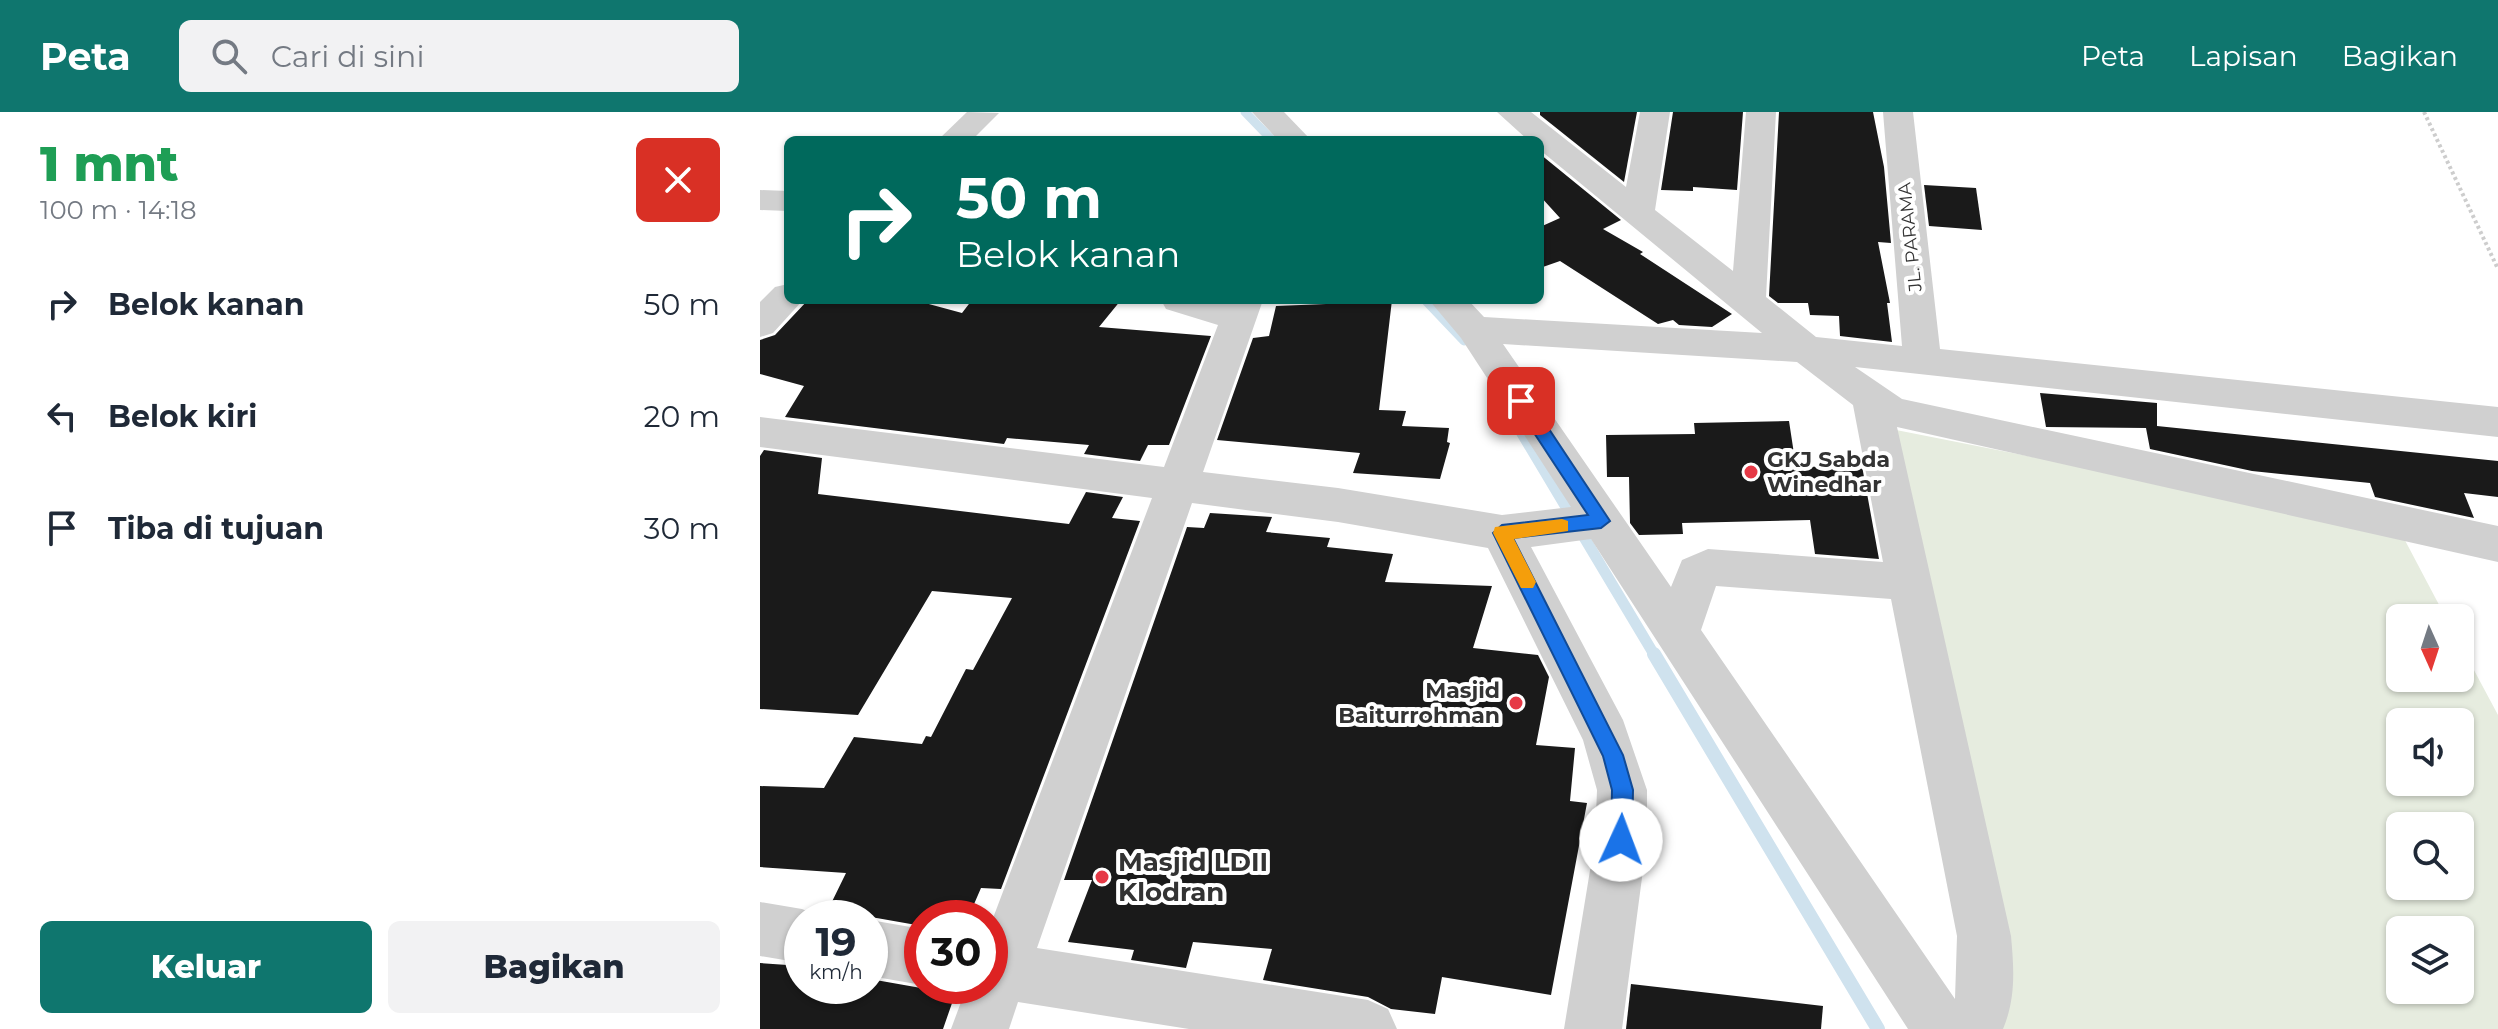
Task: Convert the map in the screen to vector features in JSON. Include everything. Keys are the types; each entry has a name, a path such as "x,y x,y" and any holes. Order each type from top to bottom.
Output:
{"street":[{"path":"1267,112 1291,136"},
{"path":"1638,214 1655,112"},
{"path":"1748,300 1761,112"},
{"name":"JL. PARAMA","path":"1898,112 1922,361"},
{"path":"958,136 984,113"},
{"path":"1524,117 1638,214 1871,399 1907,415 2498,544"},
{"path":"760,200 784,201"},
{"path":"760,324 784,300"},
{"path":"1008,935 1241,309 1207,304"},
{"path":"1460,314 2498,422"},
{"path":"1460,314 1593,522 1677,634 1942,1029"},
{"path":"1871,399 1907,582 1984,936 1985,992 1981,1015 1973,1029"},
{"path":"760,432 1178,484 1520,531 1593,522"},
{"path":"1520,531 1606,736 1622,790 1621,840 1593,1029"},
{"path":"1677,634 1698,573 1708,567 1907,582"},
{"path":"760,929 784,933"},
{"path":"1008,972 1368,1029"},
{"path":"980,1029 986,1004"}],"path":[{"path":"2424,112 2498,269"}],"shaded area":[{"path":"1886,428 2399,529 2439,604 2386,604 2386,692 2474,692 2474,670 2498,715 2498,1029 1999,1029"}],"building":[{"path":"1540,112 1637,112 1624,182 1540,115"},
{"path":"1673,112 1743,112 1737,190 1693,187 1693,191 1661,190"},
{"path":"1779,112 1873,112 1884,167 1891,243 1878,242 1890,303 1887,303 1892,342 1840,336 1839,316 1810,315 1808,303 1778,303 1769,296"},
{"path":"1544,157 1621,220 1603,229 1643,252 1640,254 1732,314 1712,327 1679,325 1673,320 1658,324 1560,261 1544,267 1544,225 1560,218 1544,200"},
{"path":"1924,185 1976,188 1982,230 1929,226"},
{"path":"804,304 929,304 962,313 969,304 1118,304 1099,327 1211,336 1169,445 1148,445 1140,461 1084,454 1089,445 1007,438 1004,444 785,417 804,386 760,374 760,340 775,335"},
{"path":"1392,304 1379,410 1406,411 1402,426 1449,428 1447,442 1450,443 1440,479 1353,473 1360,453 1217,440 1253,338 1269,336 1276,306"},
{"path":"2040,393 2157,403 2157,426 2498,461 2498,497 2464,493 2474,518 2375,497 2370,483 2252,471 2150,449 2146,428 2046,427"},
{"path":"1789,421 1796,467 1862,466 1879,559 1815,554 1810,520 1682,523 1683,534 1639,535 1630,523 1629,477 1607,477 1606,435 1695,434 1694,423"},
{"path":"764,450 822,458 818,494 1069,524 1086,492 1123,497 1112,518 1140,521 1001,889 981,888 976,900 904,900 904,923 888,920 888,900 833,900 846,873 760,867 760,786 824,788 854,737 922,744 926,736 931,737 966,669 973,670 1012,598 932,591 858,715 760,709 760,456"},
{"path":"1210,513 1272,517 1266,532 1330,538 1327,547 1393,554 1385,582 1492,586 1473,648 1538,655 1549,677 1536,745 1575,748 1570,801 1587,803 1551,995 1442,977 1435,1014 1391,1009 1368,997 1263,980 1272,949 1193,942 1186,968 1131,960 1134,950 1068,942 1092,880 1064,880 1187,527 1204,528"},
{"path":"760,963 784,965 784,1004 888,1004 888,982 904,985 904,1004 952,1004 943,1029 760,1029"},
{"path":"1631,984 1823,1006 1821,1029 1626,1029"}],"waterway":[{"path":"1245,112 1268,136"},
{"path":"1429,304 1464,341"},
{"path":"1496,390 1655,656"},
{"path":"1654,654 1878,1029"}],"slow traffic":[{"path":"1527,582 1502,533 1562,526"}],"place":[{"name":"GKJ Sabda Winedhar","path":"1751,472"},
{"name":"Masjid Baiturrohman","path":"1516,703"},
{"name":"Masjid LDII Klodran","path":"1102,877"}],"route":[{"path":"1521,401 1601,521 1502,533 1606,736 1622,790 1624,811 1621,840"}]}
